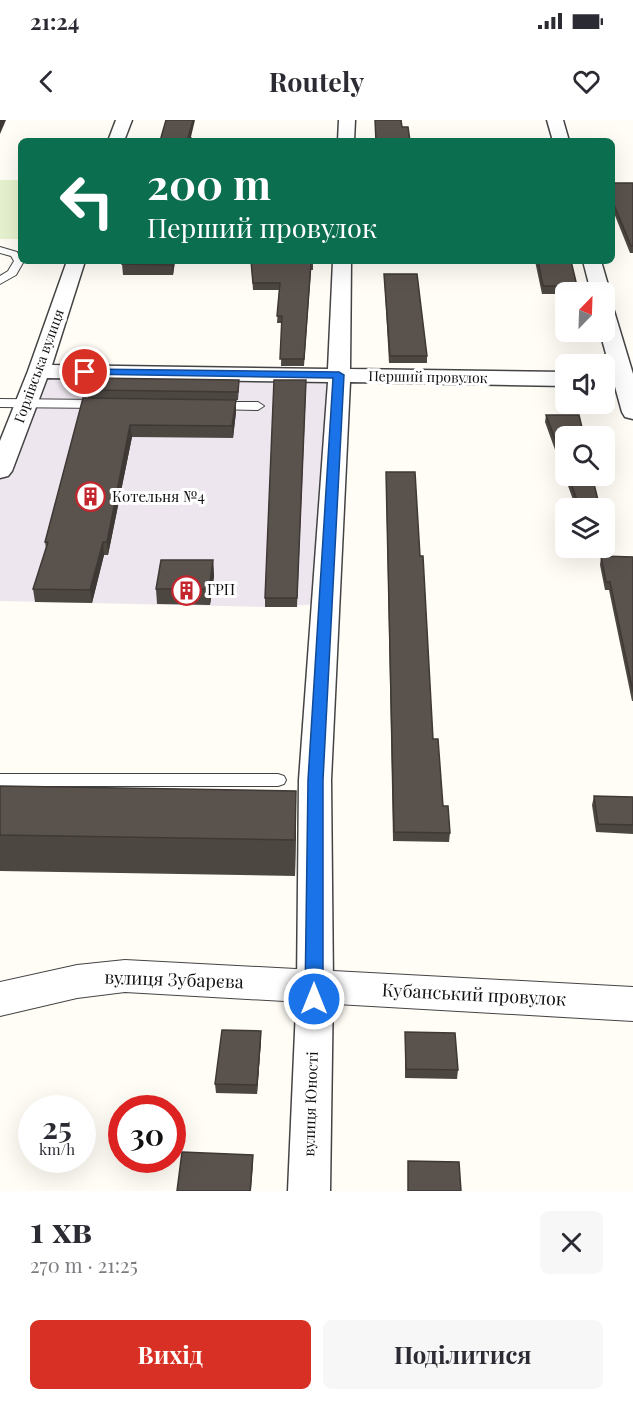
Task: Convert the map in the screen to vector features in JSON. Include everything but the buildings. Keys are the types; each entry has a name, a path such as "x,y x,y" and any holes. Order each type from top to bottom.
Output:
{"street":[{"path":"117,138 124,120"},
{"path":"346,120 346,138"},
{"path":"555,120 560,138"},
{"name":"Горлівська вулиця","path":"0,471 39,371 75,264"},
{"name":"вулиця Юності","path":"309,1191 315,986 315,780 339,375 342,264"},
{"path":"593,264 597,282"},
{"path":"611,342 620,379 633,412"},
{"name":"Перший провулок","path":"39,371 555,378"},
{"name":"вулиця Зубарєва","path":"0,999 59,983 93,977 124,976 315,986"},
{"name":"Кубанський провулок","path":"315,986 633,1004"}],"lane":[{"path":"0,250 14,254 18,260"},
{"path":"0,281 12,273 18,263"},
{"path":"0,403 118,405"},
{"path":"200,406 258,406"},
{"path":"0,780 278,780"}],"shaded area":[{"path":"39,371 339,375 324,604 265,607 0,601 0,472"}],"green space":[{"path":"0,180 18,180 18,239 0,239"}],"place":[{"name":"Котельня №4","path":"91,497"},
{"name":"ГРП","path":"186,590"}],"route":[{"path":"85,372 339,375 315,780 314,999"}]}
